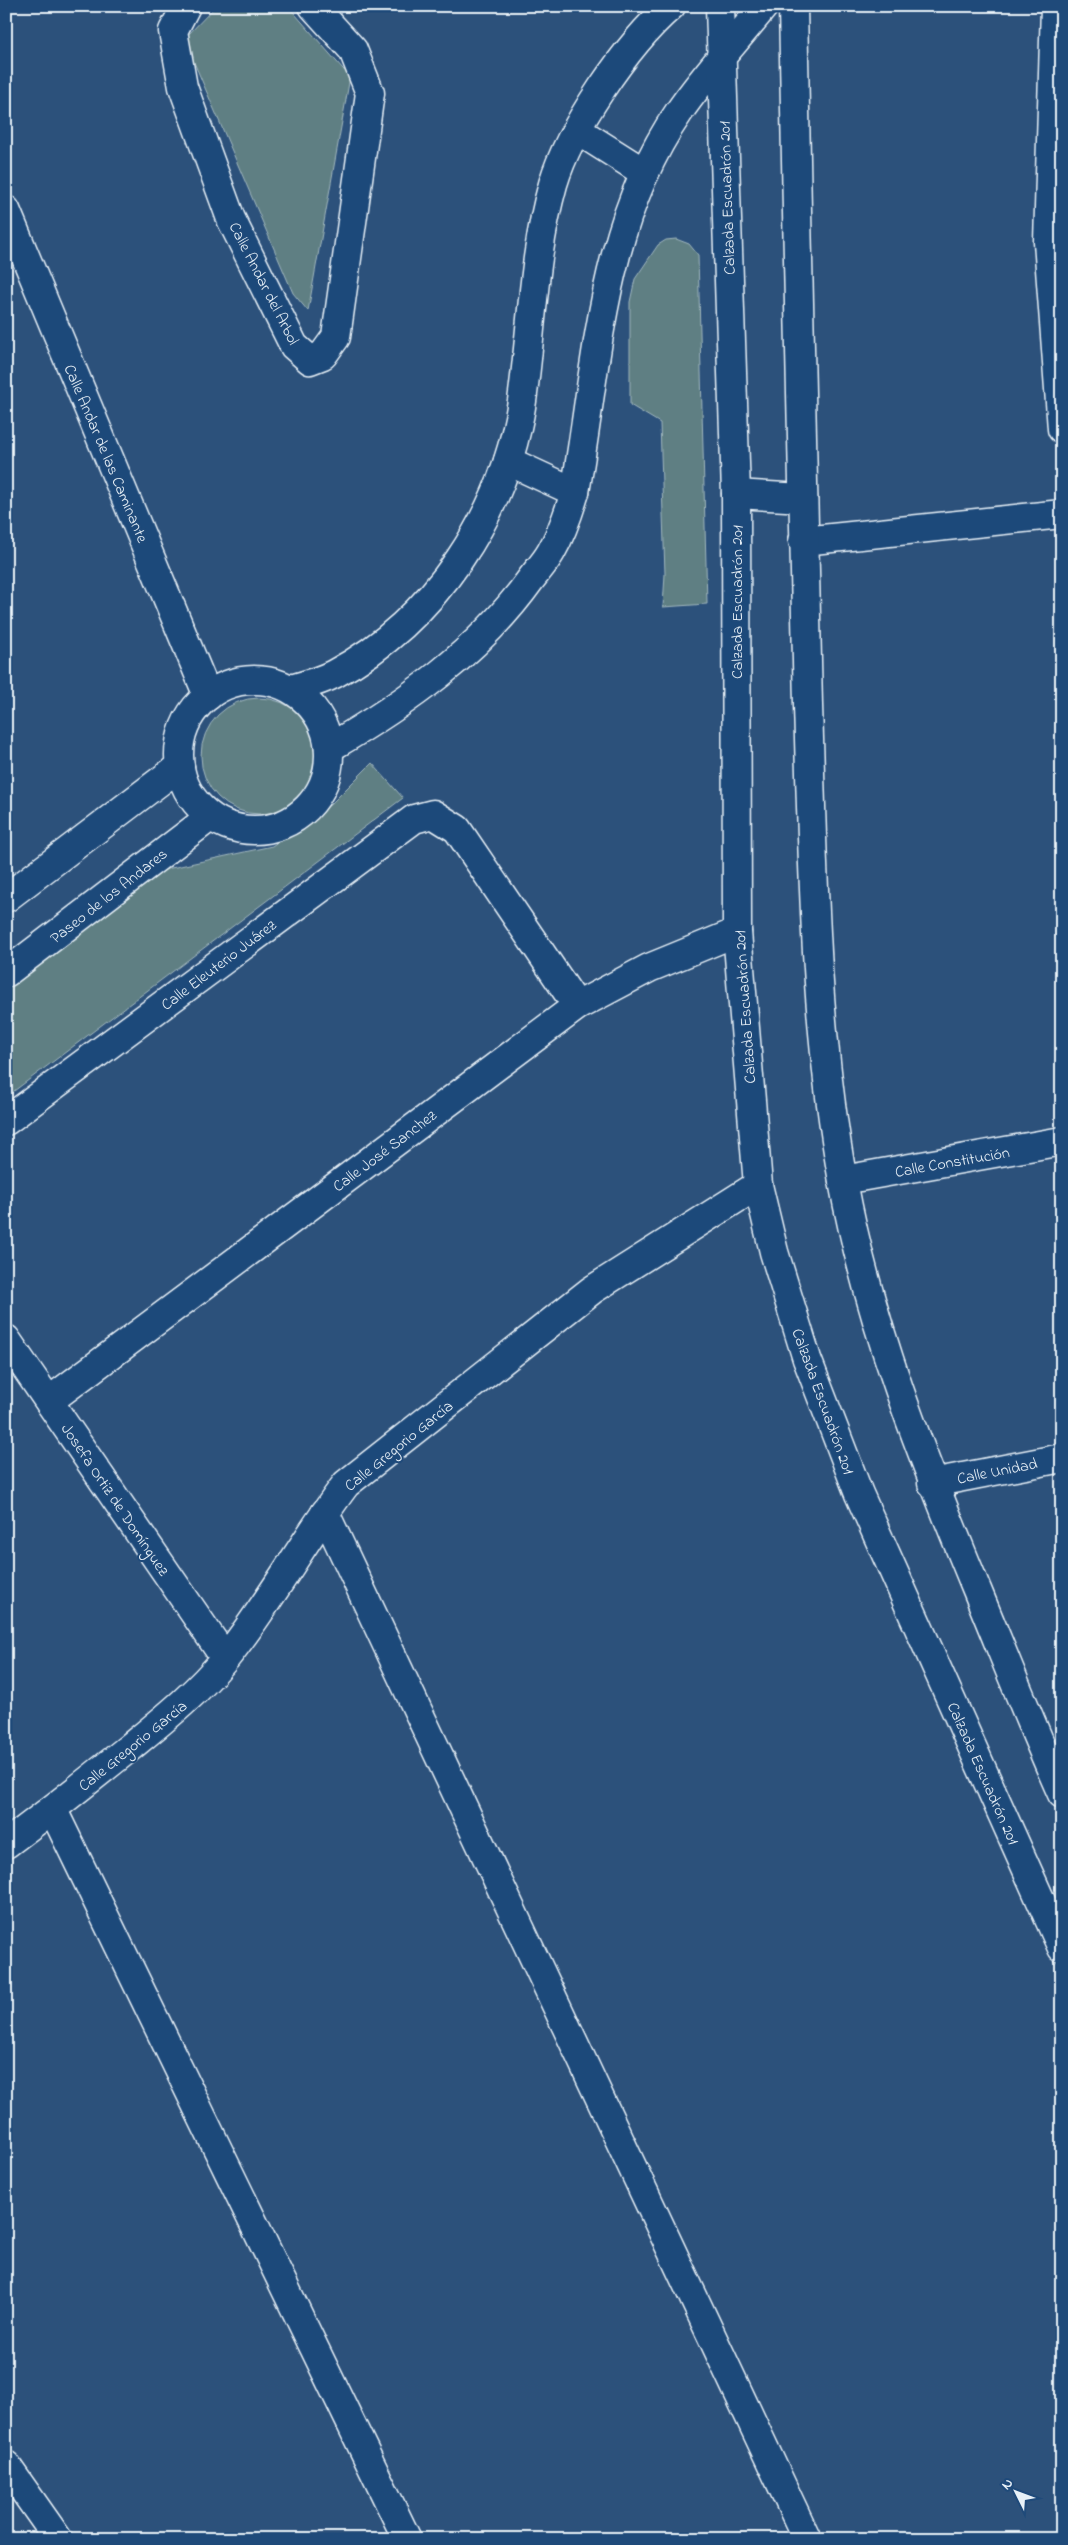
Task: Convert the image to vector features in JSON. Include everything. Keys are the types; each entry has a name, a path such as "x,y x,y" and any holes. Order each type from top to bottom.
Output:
{"street":[{"name":"Calle Andar del Arbol","path":"186,6 173,31 183,87 231,219 294,346 310,360 323,356 336,338 370,93 354,50 313,6"},
{"path":"291,689 332,675 367,654 406,622 447,578 480,529 508,462 521,403 541,235 554,182 577,130 605,82 656,19 671,6"},
{"name":"Calzada Escuadrón 201","path":"720,6 736,494 737,932 758,1185 774,1252 807,1359 859,1494 1062,1948"},
{"path":"329,748 383,717 435,679 475,644 515,602 551,552 575,492 610,273 626,218 645,173 678,113 764,6"},
{"path":"793,6 803,541 810,784 821,1029 843,1180 873,1313 897,1389 932,1483 1056,1765 1062,1794"},
{"path":"1054,6 1048,242 1062,429"},
{"path":"577,130 645,173"},
{"name":"Calle Andar de las Caminante","path":"6,210 208,696"},
{"path":"508,462 575,492"},
{"path":"736,494 803,498"},
{"path":"803,541 1062,514"},
{"path":"249,680 270,681 291,689 306,700 318,714 326,730 329,748 327,777 313,802 291,821 264,830 236,828 210,816 195,803 185,785 180,766 180,740 190,715 208,696 228,685 249,680"},
{"path":"6,898 180,766"},
{"name":"Calle Eleuterio Juárez","path":"6,1121 414,819 433,814 457,829 577,1006"},
{"name":"Paseo de los Andares","path":"6,974 210,816"},
{"name":"Calle José Sanchez","path":"49,1401 577,1006 648,968 737,932"},
{"name":"Calle Constitución","path":"843,1180 1062,1141"},
{"name":"Calle Gregorio García","path":"6,1844 53,1810 193,1696 226,1658 277,1589 325,1512 346,1484 592,1290 758,1185"},
{"name":"Josefa Ortiz de Domínguez","path":"6,1339 226,1658"},
{"name":"Calle Unidad","path":"932,1483 1062,1458"},
{"path":"325,1512 807,2539"},
{"path":"53,1810 407,2539"},
{"path":"6,2465 58,2539"}],"green space":[{"path":"216,6 288,6 350,77 308,311 293,293 184,39"},
{"path":"676,239 689,244 698,255 707,604 663,607 665,574 660,423 630,405 630,302 635,279 658,245 666,240"},
{"path":"259,698 281,702 300,715 313,734 317,756 313,778 300,797 281,810 259,814 237,810 218,797 205,778 201,756 205,734 218,715 237,702"},
{"path":"372,763 403,798 6,1097 6,987 153,872 272,846 331,804"}]}
